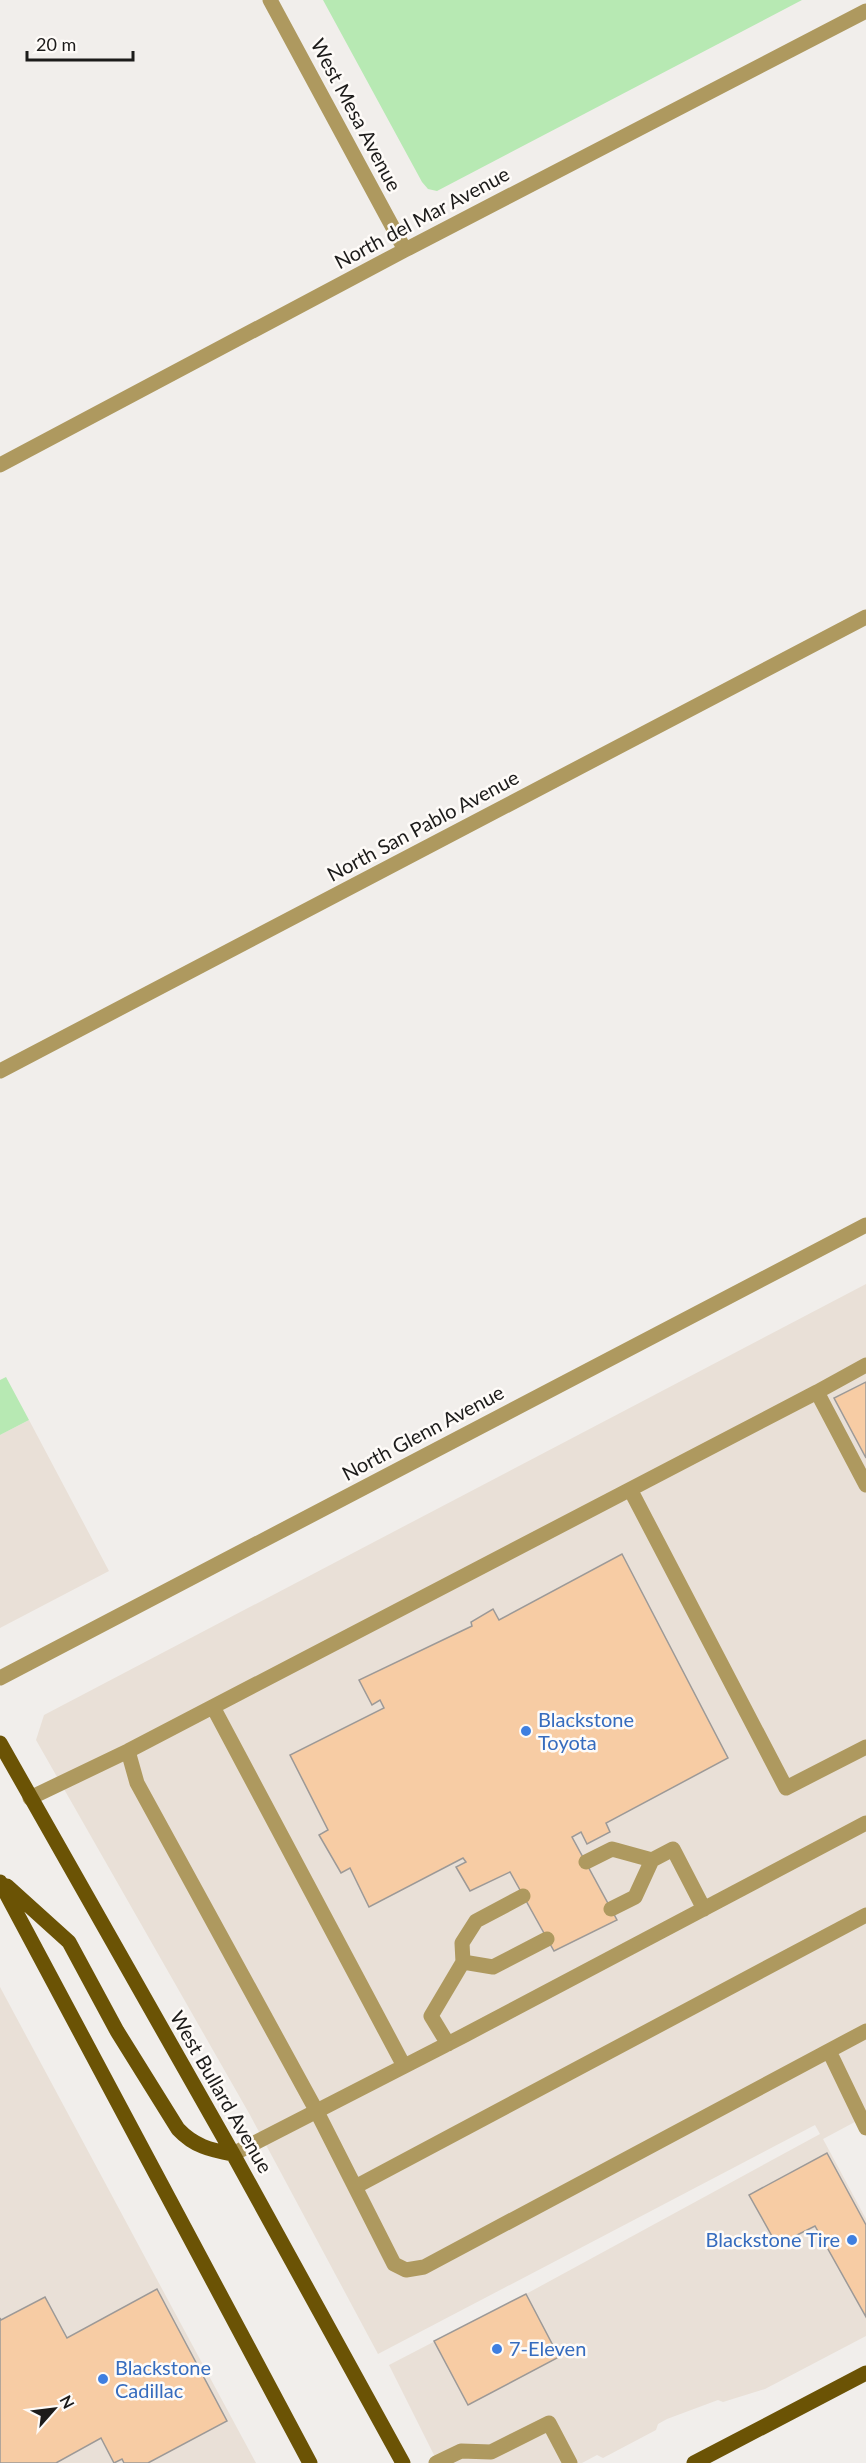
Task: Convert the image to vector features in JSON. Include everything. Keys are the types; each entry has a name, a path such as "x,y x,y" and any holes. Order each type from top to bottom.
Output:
{"main road":[{"name":"West Bullard Avenue","path":"0,1743 233,2154 403,2463"},
{"path":"0,1881 69,1942 117,2031 178,2129 189,2141 208,2150 233,2154"},
{"path":"0,1881 310,2463"},
{"path":"694,2463 866,2373"}],"street":[{"name":"West Mesa Avenue","path":"270,0 405,250"},
{"name":"North del Mar Avenue","path":"0,465 405,250 866,11"},
{"name":"North San Pablo Avenue","path":"0,1071 866,617"},
{"name":"North Glenn Avenue","path":"0,1678 866,1225"},
{"path":"30,1798 128,1751 631,1491 866,1365"},
{"path":"817,1392 866,1485"},
{"path":"631,1491 786,1788 866,1747"},
{"path":"213,1707 404,2066"},
{"path":"128,1751 137,1783 316,2110 394,2264 406,2270 424,2266 866,2031"},
{"path":"233,2154 448,2044 866,1823"},
{"path":"586,1862 612,1849 652,1860"},
{"path":"611,1909 635,1897 652,1860 673,1850 704,1908"},
{"path":"448,2044 431,2016 463,1962 462,1943 476,1921 523,1896"},
{"path":"355,2187 866,1915"},
{"path":"463,1962 493,1967 547,1939"},
{"path":"829,2051 866,2128"},
{"path":"436,2463 461,2451 491,2452 549,2422 570,2463"}],"shaded area":[{"path":"866,1284 866,2116 823,2139 866,2219 866,2336 765,2389 723,2402 718,2400 667,2419 658,2424 656,2430 603,2458 597,2455 582,2463 438,2463 389,2365 526,2294 820,2134 815,2125 378,2354 250,2115 36,1740 44,1715"},
{"path":"29,1420 109,1571 0,1628 0,1435"},
{"path":"0,1987 154,2274 256,2463 0,2463"}],"green space":[{"path":"323,0 802,0 437,191 428,189 422,182"},
{"path":"6,1377 29,1420 0,1435 0,1380"}],"building":[{"path":"866,1382 866,1458 834,1398"},
{"name":"Blackstone Toyota","path":"622,1554 728,1758 606,1823 610,1832 587,1844 581,1832 572,1837 617,1920 554,1951 510,1872 470,1891 456,1867 466,1862 463,1858 369,1907 350,1868 341,1873 319,1835 328,1830 290,1755 384,1708 380,1700 372,1705 359,1680 472,1626 471,1622 493,1609 499,1620"},
{"path":"827,2153 866,2225 866,2317 815,2226 777,2245 749,2195"},
{"name":"Blackstone Cadillac","path":"157,2289 227,2421 148,2463 124,2463 122,2459 114,2463 101,2438 56,2463 0,2463 0,2318 1,2320 45,2297 67,2338"},
{"name":"7-Eleven","path":"526,2294 559,2357 468,2405 434,2341"}],"place":[{"name":"Blackstone Toyota","path":"526,1731"},
{"name":"Blackstone Tire","path":"852,2240"},
{"name":"7-Eleven","path":"497,2349"},
{"name":"Blackstone Cadillac","path":"103,2379"}]}
